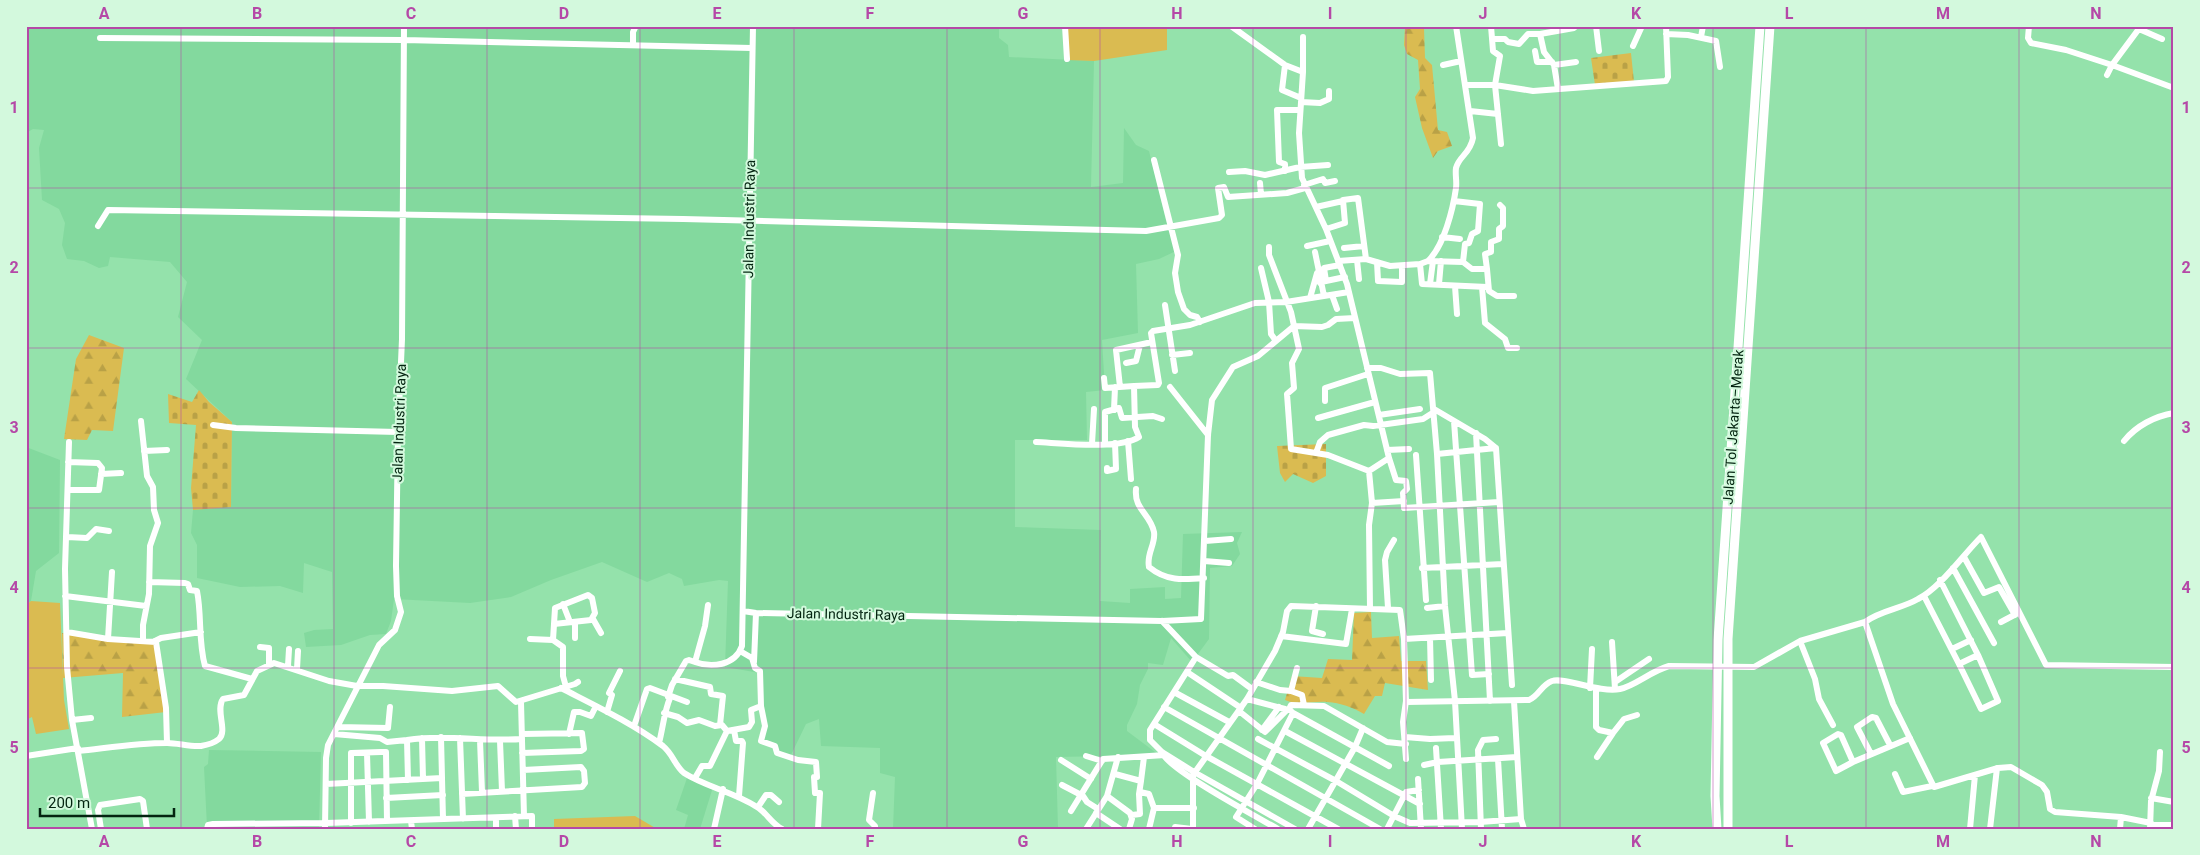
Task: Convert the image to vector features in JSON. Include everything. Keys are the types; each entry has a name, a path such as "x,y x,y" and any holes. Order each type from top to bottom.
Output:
{"highway":[{"name":"Jalan Tol Jakarta–Merak","path":"1717,829 1715,796 1718,640 1760,26"},
{"name":"Jalan Tol Jakarta–Merak","path":"1728,829 1728,639 1770,26"}],"street":[{"name":"Jalan Industri Raya","path":"325,826 327,750 357,686 380,645 394,630 401,612 397,596 396,566 398,432 402,339 404,26"},
{"path":"633,45 633,32 636,26"},
{"name":"Jalan Industri Raya","path":"753,26 743,611 756,613 1162,620 1201,619 1208,435 1212,400 1233,367 1258,356 1294,326"},
{"path":"1065,26 1067,59"},
{"path":"1231,26 1285,65 1303,72"},
{"path":"1430,284 1430,261 1442,237 1453,202 1457,167 1471,148 1473,132 1460,61 1456,26"},
{"path":"1491,26 1493,52 1500,56 1495,85 1501,144"},
{"path":"1492,39 1505,39 1508,42 1519,44 1528,34 1540,34 1574,28 1576,26"},
{"path":"1596,26 1599,51"},
{"path":"1633,46 1642,26"},
{"path":"1465,85 1495,85 1533,91 1666,81 1668,76 1666,26"},
{"path":"1688,26 1688,35"},
{"path":"1701,37 1703,26"},
{"path":"2028,26 2028,38 2032,43 2066,50 2174,88"},
{"path":"2107,74 2140,28 2162,39"},
{"path":"1540,34 1544,52 1553,63 1558,89"},
{"path":"1666,34 1688,35 1718,42 1720,67"},
{"path":"1303,36 1300,167 1305,186 1326,229 1345,277 1367,371 1382,424 1388,458 1396,480 1406,481 1407,489 1403,493 1404,508 1499,502"},
{"path":"100,38 404,40 752,48"},
{"path":"1535,51 1537,62 1576,62"},
{"path":"1443,65 1460,61"},
{"path":"1285,65 1282,90 1301,100 1320,103 1329,99 1329,92"},
{"path":"1285,172 1285,164 1279,162 1277,110 1300,110"},
{"path":"1470,111 1498,114"},
{"path":"1154,160 1178,255 1176,283 1182,305 1189,314 1197,317 1200,322"},
{"path":"1229,172 1245,171 1265,175 1285,172 1300,167 1328,165"},
{"path":"98,226 108,210 750,220 1126,231 1170,228 1219,218 1222,214 1218,188 1224,186 1228,197 1287,192 1323,179 1325,183 1335,181"},
{"path":"1260,183 1261,194"},
{"path":"1316,207 1358,198 1366,259"},
{"path":"1326,229 1345,223 1343,201"},
{"path":"1453,202 1480,204 1478,231 1472,234 1469,243 1465,244 1463,262"},
{"path":"1500,205 1504,213 1503,226 1500,229 1500,239 1491,242 1491,252 1485,254 1485,323 1505,339 1508,348 1517,348"},
{"path":"1442,237 1460,239"},
{"path":"1307,246 1330,241"},
{"path":"1344,248 1364,246"},
{"path":"1269,247 1269,255 1291,312 1300,350 1292,364 1294,388 1287,394 1291,449 1328,455 1369,471"},
{"path":"1310,298 1317,271 1315,252"},
{"path":"1324,296 1324,268 1357,260 1366,259 1385,265 1402,266 1430,261 1463,262 1472,269 1486,270"},
{"path":"1357,260 1359,279"},
{"path":"1439,284 1441,261"},
{"path":"1377,262 1378,281 1402,282 1402,266"},
{"path":"1420,264 1422,284 1484,287 1495,296 1514,296"},
{"path":"1261,268 1269,302 1271,334 1276,341"},
{"path":"1317,271 1323,282"},
{"path":"1323,282 1345,277"},
{"path":"1455,286 1458,314"},
{"path":"1104,378 1105,388 1159,384 1152,332 1168,328 1185,327 1252,304 1286,302 1349,292"},
{"path":"1332,295 1337,309"},
{"path":"1165,305 1175,371"},
{"path":"1294,326 1322,327 1336,319 1354,318"},
{"path":"1114,410 1117,387 1116,350 1152,342"},
{"path":"1126,363 1136,361 1140,345"},
{"path":"1172,355 1190,353"},
{"path":"1325,401 1325,388 1367,371 1381,368 1400,374 1430,373 1437,454 1445,606 1455,701 1455,738 1462,826"},
{"path":"1036,442 1104,444 1128,441 1140,437 1135,428 1134,386"},
{"path":"1170,387 1208,435"},
{"path":"1318,418 1375,402"},
{"path":"1104,444 1104,413 1119,408 1122,418 1153,416 1162,420"},
{"path":"1092,444 1094,409"},
{"path":"1379,415 1420,409"},
{"path":"1316,453 1320,442 1328,435 1364,425 1372,426 1423,418 1434,410"},
{"path":"1434,410 1494,444 1496,448 1512,685"},
{"path":"2124,441 2128,435 2152,419 2174,413"},
{"path":"141,421 147,476 153,488 154,510 158,523 150,546 149,582 143,641"},
{"path":"1454,421 1472,675 1489,674"},
{"path":"213,425 236,428 398,432"},
{"path":"1476,433 1490,701"},
{"path":"1128,441 1130,479"},
{"path":"69,442 65,596 67,667 72,720 92,829"},
{"path":"1106,468 1116,473 1115,443"},
{"path":"1437,454 1496,448"},
{"path":"1387,450 1410,449"},
{"path":"144,451 167,450"},
{"path":"1416,455 1422,568 1426,604 1445,606"},
{"path":"1369,471 1388,458"},
{"path":"68,462 98,462 102,468 99,490 68,490"},
{"path":"1369,471 1372,503 1369,526 1370,609"},
{"path":"101,474 121,473"},
{"path":"1136,490 1136,503 1149,519 1154,532 1148,554 1149,566 1168,578 1178,580 1204,578"},
{"path":"1372,503 1404,500"},
{"path":"67,537 88,537 96,529 109,531"},
{"path":"1406,701 1530,700 1544,685 1555,680 1593,688 1615,689 1626,687 1657,669 1669,666 1745,668 1760,666 1780,651 1800,641 1865,622 1874,616 1924,596 1964,557 1981,537 2017,614 2044,663 2049,666 2174,667"},
{"path":"1205,541 1231,539"},
{"path":"1388,608 1385,560 1394,540"},
{"path":"1964,557 1984,592 1999,587 2017,614"},
{"path":"1204,561 1229,563"},
{"path":"1422,568 1503,564"},
{"path":"1953,568 1994,643"},
{"path":"108,638 112,572"},
{"path":"1924,596 1980,708 1983,709 1997,702 1998,699 1978,655 1940,580"},
{"path":"149,582 188,583 190,590 197,591 205,666 252,679"},
{"path":"553,640 554,610 563,604 590,595 594,608 593,619 601,633"},
{"path":"65,596 111,600 146,606"},
{"path":"563,604 572,622 575,638"},
{"path":"695,662 705,626 708,605"},
{"path":"1316,606 1312,631 1323,634"},
{"path":"1175,827 1192,829 1194,808 1193,775 1248,699 1281,636 1288,608 1316,606 1352,609 1388,608 1398,609 1402,613 1406,701 1403,722 1406,759"},
{"path":"1281,636 1346,644 1352,609"},
{"path":"659,743 664,724 664,713 675,679 688,660 716,666 726,662 740,651 743,611"},
{"path":"756,613 754,667 760,671 761,706 765,726 761,740 775,746 777,753 798,760 816,762 817,777 814,778 814,793 820,793 818,829"},
{"path":"2001,622 2017,614"},
{"path":"554,624 593,619"},
{"path":"1162,620 1196,657 1228,676 1233,675 1252,689"},
{"path":"1865,622 1893,704 1932,786"},
{"path":"67,632 108,638 155,641 161,638 202,632"},
{"path":"1404,639 1508,633"},
{"path":"1430,638 1431,680"},
{"path":"530,639 553,640 563,647 563,688"},
{"path":"1952,649 1970,640"},
{"path":"155,641 159,656 166,708 168,743"},
{"path":"1800,641 1815,679 1819,699 1833,726"},
{"path":"1612,642 1615,689"},
{"path":"260,647 269,648 269,664"},
{"path":"288,666 289,649"},
{"path":"1592,649 1596,727 1599,730 1613,733"},
{"path":"740,651 749,655 754,662"},
{"path":"297,670 298,652"},
{"path":"1959,664 1978,655"},
{"path":"1196,657 1154,724 1149,734 1150,740 1164,754 1193,775 1242,808 1278,829"},
{"path":"1615,682 1649,659"},
{"path":"26,756 168,743 202,746 219,739 222,733 220,703 223,699 244,695 257,671 269,664 279,663 329,681 357,686 452,691 498,686 514,702 521,702 578,682"},
{"path":"1291,691 1297,668"},
{"path":"607,712 612,695 609,693 620,672"},
{"path":"1187,672 1267,732 1286,711 1279,707 1248,699"},
{"path":"675,679 710,686 711,694 724,696 720,725"},
{"path":"1256,682 1302,695 1304,705"},
{"path":"563,688 634,726 673,755 680,770 758,807 773,824 782,829"},
{"path":"634,726 647,689 650,688 669,697 687,702"},
{"path":"1174,692 1230,722"},
{"path":"1514,701 1521,819 1524,829"},
{"path":"521,702 524,816"},
{"path":"1389,766 1292,713 1289,708 1290,705 1324,706 1387,742 1455,738"},
{"path":"569,734 574,712 591,716 596,706"},
{"path":"730,730 751,726 751,710 761,706"},
{"path":"338,727 388,728 390,707"},
{"path":"1164,707 1380,829"},
{"path":"1262,730 1279,707"},
{"path":"664,713 678,717 684,722 690,723 699,720 711,725 720,725 730,730 736,742 742,741 738,796"},
{"path":"1255,829 1236,819 1285,731 1292,713"},
{"path":"1597,757 1624,719 1637,715"},
{"path":"1871,754 1858,727 1872,717 1876,718 1890,745"},
{"path":"72,720 91,718"},
{"path":"1154,724 1206,756 1338,829"},
{"path":"1274,724 1420,804"},
{"path":"1308,829 1355,747 1363,728"},
{"path":"695,778 702,766 710,766 730,730"},
{"path":"334,734 380,738 387,742 441,737 500,741 522,737 582,734 583,751 522,753"},
{"path":"1853,762 1840,734 1824,742 1835,770 1910,738"},
{"path":"441,737 443,819"},
{"path":"422,738 423,779"},
{"path":"460,738 463,819"},
{"path":"1480,825 1478,760 1480,742 1496,739"},
{"path":"408,740 408,780"},
{"path":"480,740 482,792"},
{"path":"1258,740 1276,748 1394,816 1410,823 1462,826 1521,819"},
{"path":"500,741 502,791"},
{"path":"387,742 387,821"},
{"path":"1436,748 1441,826"},
{"path":"351,822 351,754 386,752"},
{"path":"2151,825 2151,798 2159,771 2160,752"},
{"path":"367,753 369,822"},
{"path":"1072,811 1105,758 1144,757 1164,754"},
{"path":"1086,756 1102,761"},
{"path":"1086,829 1107,796 1115,774 1118,757"},
{"path":"1107,796 1132,815 1140,814 1140,792 1144,757"},
{"path":"1424,765 1517,757"},
{"path":"1498,759 1502,829"},
{"path":"1061,760 1091,779"},
{"path":"462,794 582,787 585,783 584,769 581,767 523,770"},
{"path":"1895,774 1904,792 1932,786 1939,787 1997,768 2011,767 2039,782 2046,788 2050,809 2055,812 2121,817 2151,825 2174,825"},
{"path":"1990,829 1997,768"},
{"path":"1115,774 1141,781"},
{"path":"1193,775 1246,800 1295,829"},
{"path":"1970,829 1975,775"},
{"path":"326,784 442,778"},
{"path":"1418,779 1421,825"},
{"path":"1062,785 1082,795 1097,811 1120,829"},
{"path":"714,829 723,789"},
{"path":"1386,829 1406,791 1419,790"},
{"path":"1140,792 1149,794 1154,808 1149,829"},
{"path":"872,793 869,820 875,826 875,829"},
{"path":"758,807 766,795 771,795 779,802"},
{"path":"386,798 443,796"},
{"path":"101,829 98,810 100,805 140,798 143,801 147,829"},
{"path":"2151,798 2174,802"},
{"path":"1154,808 1194,808"},
{"path":"1129,829 1132,815"},
{"path":"207,829 208,825 213,824 325,826 351,822 515,816 532,816 532,829"},
{"path":"515,816 516,829"},
{"path":"2120,829 2121,817"},
{"path":"496,818 496,829"},
{"path":"411,821 412,829"}],"shaded area":[{"path":"26,26 999,26 999,38 1008,45 1009,57 1094,61 1091,187 1123,183 1124,128 1136,145 1149,151 1168,229 1178,250 1159,259 1136,264 1138,333 1102,340 1105,390 1086,392 1087,440 1015,440 1015,527 1101,530 1100,601 1130,603 1130,589 1165,587 1165,599 1181,598 1183,534 1242,532 1237,543 1240,554 1232,566 1210,568 1209,639 1192,662 1171,638 1163,665 1148,663 1148,669 1140,685 1137,704 1127,725 1127,731 1159,755 1056,757 1058,829 893,829 895,777 880,773 880,748 821,746 819,719 806,724 790,757 777,753 776,746 760,740 765,727 760,673 725,667 728,581 719,580 684,586 682,579 669,573 647,582 602,562 551,580 511,597 470,603 394,599 391,621 386,634 370,635 341,645 306,647 304,633 314,630 333,629 332,572 304,563 303,593 280,586 240,587 197,578 197,545 191,533 193,510 231,506 232,422 186,379 202,340 178,317 187,282 170,262 110,257 108,266 99,268 84,261 67,259 62,245 65,223 59,209 42,200 39,148 44,130 33,129 26,133"},
{"path":"26,447 60,460 59,553 36,571 31,601 26,605"},
{"path":"209,750 321,752 319,828 209,829 207,827 204,767 208,764"},
{"path":"687,778 713,787 700,829 684,829 688,815 676,810"}],"green space":[{"path":"1065,26 1167,26 1167,50 1094,61 1067,60"},
{"path":"1405,26 1433,26 1424,28 1425,58 1432,65 1438,130 1447,132 1452,146 1438,151 1433,158 1422,128 1415,97 1420,89 1418,60 1407,54 1404,45"},
{"path":"1631,53 1634,82 1595,85 1591,58"},
{"path":"89,335 124,348 113,431 92,430 87,440 64,439 76,359"},
{"path":"199,390 209,402 232,422 231,507 193,510 191,488 196,425 169,423 168,394 192,402"},
{"path":"1326,444 1326,476 1313,483 1293,474 1285,482 1280,473 1277,446"},
{"path":"31,601 60,603 64,700 69,729 36,734 32,717 26,720 26,605"},
{"path":"1371,612 1372,638 1399,636 1401,661 1426,661 1428,690 1385,683 1382,696 1375,696 1364,714 1351,707 1337,703 1295,703 1285,700 1292,676 1322,678 1328,659 1352,660 1354,613"},
{"path":"62,633 112,641 155,642 166,712 122,717 123,673 63,678"},
{"path":"635,816 657,829 554,829 554,819"}]}
